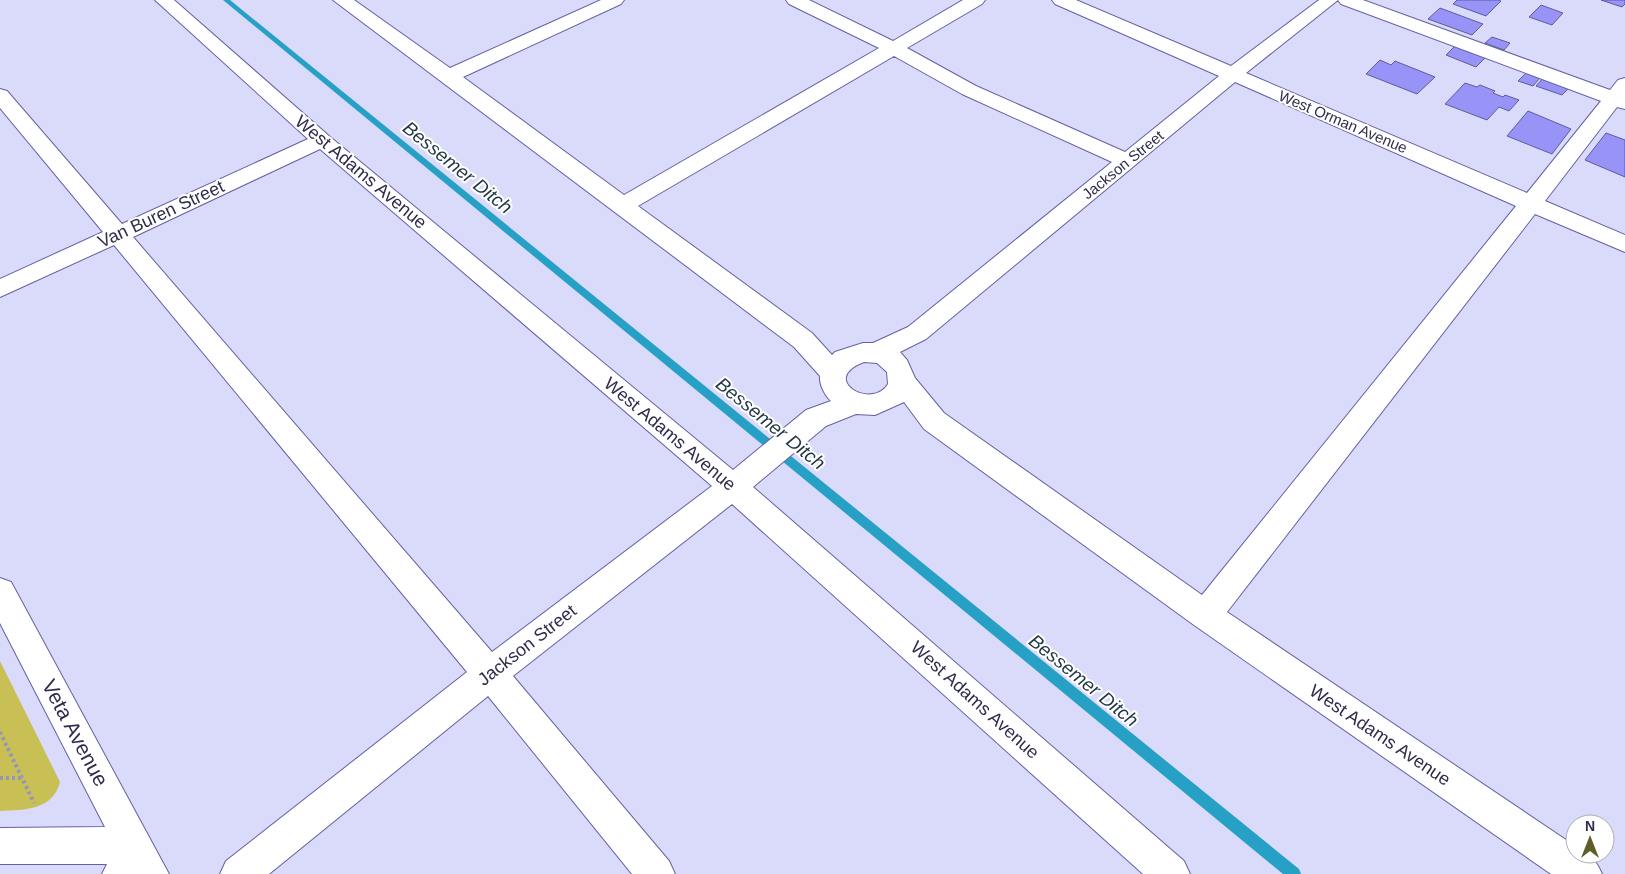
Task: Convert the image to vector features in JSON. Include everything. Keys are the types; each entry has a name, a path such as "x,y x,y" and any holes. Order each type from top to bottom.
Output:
{"street":[{"name":"West Adams Avenue","path":"164,0 322,140 734,486 1171,874"},
{"path":"342,0 449,76 803,340 843,380 872,406 895,396 902,386 892,367 863,352 843,380"},
{"path":"449,76 615,0"},
{"path":"795,0 893,48 969,90 1128,161"},
{"path":"622,206 976,0"},
{"name":"West Orman Avenue","path":"1061,0 1625,244"},
{"name":"Jackson Street","path":"892,367 917,333 1233,74 1330,0"},
{"path":"1205,615 1531,203 1621,95 1347,0"},
{"path":"0,95 490,674 656,874"},
{"name":"Van Buren Street","path":"0,289 322,140"},
{"name":"West Adams Avenue","path":"892,367 934,420 1205,615 1583,874"},
{"name":"Jackson Street","path":"239,874 490,674 734,486 813,421 843,380"},
{"name":"West Adams Avenue","path":"882,403 934,420"},
{"name":"Veta Avenue","path":"0,592 135,864"},
{"path":"0,846 135,864"}],"path":[{"path":"0,732 34,803"},
{"path":"0,778 22,778"}],"shaded area":[{"path":"0,661 60,782 51,798 37,807 28,809 0,811"}],"building":[{"path":"1457,0 1501,1 1486,16 1453,4"},
{"path":"1601,0 1625,0 1625,4 1622,7"},
{"path":"1541,5 1563,13 1552,25 1529,17"},
{"path":"1440,8 1483,24 1472,35 1428,19"},
{"path":"1492,37 1510,43 1504,50 1485,43"},
{"path":"1459,42 1490,53 1476,67 1446,55"},
{"path":"1380,60 1391,65 1395,61 1435,77 1417,94 1366,74"},
{"path":"1526,73 1540,78 1533,86 1518,81"},
{"path":"1544,77 1570,87 1562,95 1536,86"},
{"path":"1465,83 1477,87 1480,85 1495,91 1493,93 1503,97 1505,95 1519,100 1509,111 1499,107 1487,120 1445,104"},
{"path":"1528,111 1571,129 1552,154 1507,136"},
{"path":"1606,133 1625,140 1625,177 1585,160"}],"waterway":[{"name":"Bessemer Ditch","path":"226,0 1294,874"}]}
